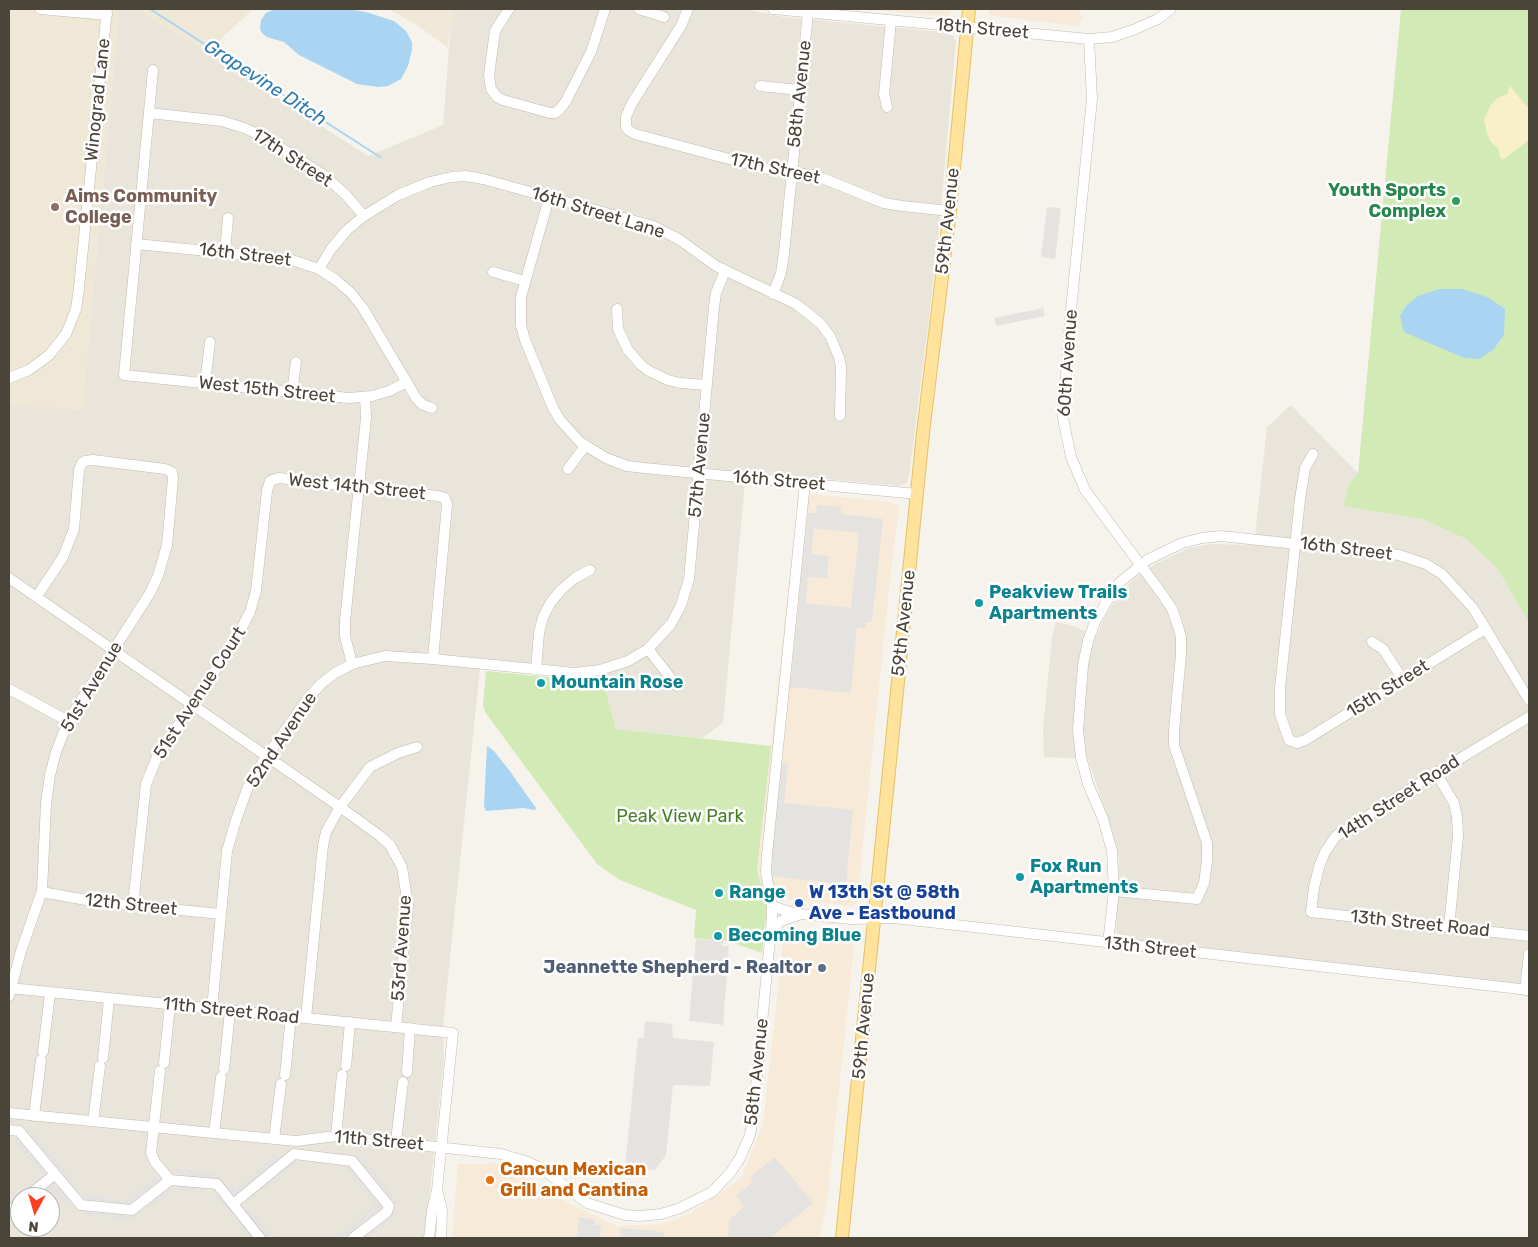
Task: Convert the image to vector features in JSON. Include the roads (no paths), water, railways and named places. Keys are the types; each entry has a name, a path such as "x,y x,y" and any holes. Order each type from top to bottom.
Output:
{"main road":[{"name":"59th Avenue","path":"843,1233 923,433 950,211 969,9"},
{"path":"834,1238 843,1233"}],"street":[{"path":"40,9 107,12"},
{"path":"509,9 495,31 488,75 491,89 497,97 503,100 552,113 560,109 566,101 592,52 605,9"},
{"path":"639,9 664,17"},
{"name":"17th Street","path":"688,9 681,26 629,108 626,117 626,127 630,131 763,168 817,176 884,203 950,211"},
{"name":"18th Street","path":"773,9 1089,39 1112,37 1133,30 1158,19 1171,9"},
{"name":"Winograd Lane","path":"9,378 41,363 58,346 71,324 78,299 107,12"},
{"name":"58th Avenue","path":"773,294 781,273 783,261 808,12"},
{"path":"887,107 884,94 891,21"},
{"name":"60th Avenue","path":"1089,39 1092,99 1070,320 1063,418 1071,457 1085,490 1172,609 1181,637 1174,745 1207,843 1204,882 1197,900 1114,891"},
{"path":"136,244 153,70"},
{"path":"760,86 800,90"},
{"name":"17th Street","path":"149,113 222,121 264,137 325,176 346,195 364,216"},
{"name":"16th Street Lane","path":"319,269 331,249 347,230 364,216 383,203 398,196 430,182 451,176 483,179 653,226 667,232 724,271 796,304 813,316 830,336 839,357 841,367 840,416"},
{"name":"16th Street","path":"549,198 521,298 522,326 525,340 553,408 572,434 586,446 606,458 627,466 917,494"},
{"path":"225,252 228,218"},
{"name":"16th Street","path":"136,244 290,259 319,269 336,280 357,301 416,398 423,405 432,408"},
{"name":"West 15th Street","path":"136,244 124,375 349,398 365,397 389,391 407,382"},
{"name":"57th Avenue","path":"536,670 576,673 618,666 648,649 671,624 685,594 689,579 714,307 716,293 724,271"},
{"path":"493,272 525,282"},
{"path":"617,309 618,329 628,350 641,365 668,380 707,385"},
{"path":"205,384 210,342"},
{"path":"292,393 296,362"},
{"path":"352,664 345,636 344,621 366,418 365,397"},
{"path":"568,469 586,446"},
{"path":"1295,543 1305,468 1313,454"},
{"name":"51st Avenue","path":"9,992 42,892 44,825 50,775 56,752 68,721 150,593 162,567 167,545 172,472 165,469 93,460 82,463 79,470 74,529 63,557 37,596"},
{"name":"West 14th Street","path":"270,481 278,478 445,498 447,505 433,659"},
{"name":"51st Avenue Court","path":"133,905 146,784 157,757 235,641 250,612 256,591 267,491 270,481"},
{"name":"58th Avenue","path":"674,1210 712,1192 730,1172 746,1145 754,1118 772,906 766,872 767,855 805,483"},
{"name":"16th Street","path":"1139,565 1182,543 1221,536 1399,555 1426,564 1442,574 1473,608 1529,700"},
{"name":"15th Street","path":"1295,543 1280,688 1280,714 1289,740 1297,743 1304,740 1485,629"},
{"path":"1108,943 1114,891 1112,851 1103,819 1088,784 1081,757 1078,730 1082,674 1088,641 1095,622 1119,583 1139,565"},
{"path":"536,670 539,633 543,617 551,602 562,588 574,578 590,570"},
{"path":"9,578 340,807"},
{"path":"1372,642 1384,649 1403,680"},
{"path":"648,649 677,686"},
{"name":"52nd Avenue","path":"212,1009 227,851 236,820 248,787 267,756 309,697 322,683 352,664 385,656 536,670"},
{"path":"9,689 68,721"},
{"name":"14th Street Road","path":"1311,912 1319,867 1325,852 1336,836 1529,717"},
{"path":"306,1018 322,846 326,832 340,807 370,767 398,753 416,747"},
{"path":"1436,773 1454,803 1458,817 1458,836 1449,927"},
{"name":"53rd Avenue","path":"340,807 390,845 402,867 408,905 396,1027"},
{"name":"12th Street","path":"42,892 97,902 221,914"},
{"name":"13th Street","path":"772,906 786,912 801,914 851,919 894,918 1527,990"},
{"name":"13th Street Road","path":"1311,912 1529,936"},
{"name":"58th Avenue","path":"769,958 772,953 775,927 781,921 801,914"},
{"path":"1527,990 1529,954"},
{"name":"11th Street Road","path":"9,992 50,993 453,1033 441,1147"},
{"path":"34,1116 50,993"},
{"path":"93,1122 109,999"},
{"path":"170,1005 151,1152 152,1157 170,1180"},
{"path":"214,1133 230,1011"},
{"path":"274,1139 291,1016"},
{"path":"336,1136 350,1022"},
{"path":"396,1142 410,1028"},
{"name":"11th Street","path":"9,1113 296,1141 336,1136 501,1154 528,1162 544,1170 587,1203 609,1211 639,1216 661,1214 674,1210"},
{"path":"9,1130 19,1131 81,1205 132,1210 170,1180 217,1184 260,1238"},
{"path":"233,1204 294,1154 296,1141"},
{"path":"429,1238 437,1190 441,1147"},
{"path":"294,1154 352,1161 389,1206 387,1212 354,1238"},
{"path":"39,1187 55,1174"},
{"path":"437,1190 442,1210 441,1238"}],"water":[{"path":"275,9 346,9 366,12 394,21 406,31 412,42 408,66 401,79 388,86 378,87 357,84 299,55 284,42 267,37 262,33 260,29 261,20 266,13"},
{"path":"1439,289 1462,289 1487,297 1505,309 1504,335 1493,350 1479,359 1464,358 1404,332 1400,316 1406,306 1418,296"},
{"path":"487,746 494,751 509,770 536,808 535,810 523,808 486,811 484,806"}],"waterway":[{"name":"Grapevine Ditch","path":"150,9 380,157"}],"place":[{"name":"Youth Sports Complex","path":"1456,201"},
{"name":"Aims Community College","path":"55,207"},
{"name":"Peakview Trails Apartments","path":"979,603"},
{"name":"Mountain Rose","path":"541,683"},
{"name":"Fox Run Apartments","path":"1020,877"},
{"name":"Range","path":"719,893"},
{"name":"W 13th St @ 58th Ave - Eastbound","path":"799,903"},
{"name":"Becoming Blue","path":"718,936"},
{"name":"Jeannette Shepherd - Realtor","path":"822,968"},
{"name":"Cancun Mexican Grill and Cantina","path":"490,1180"}],"park label":[{"name":"Peak View Park","path":"680,817"}]}
